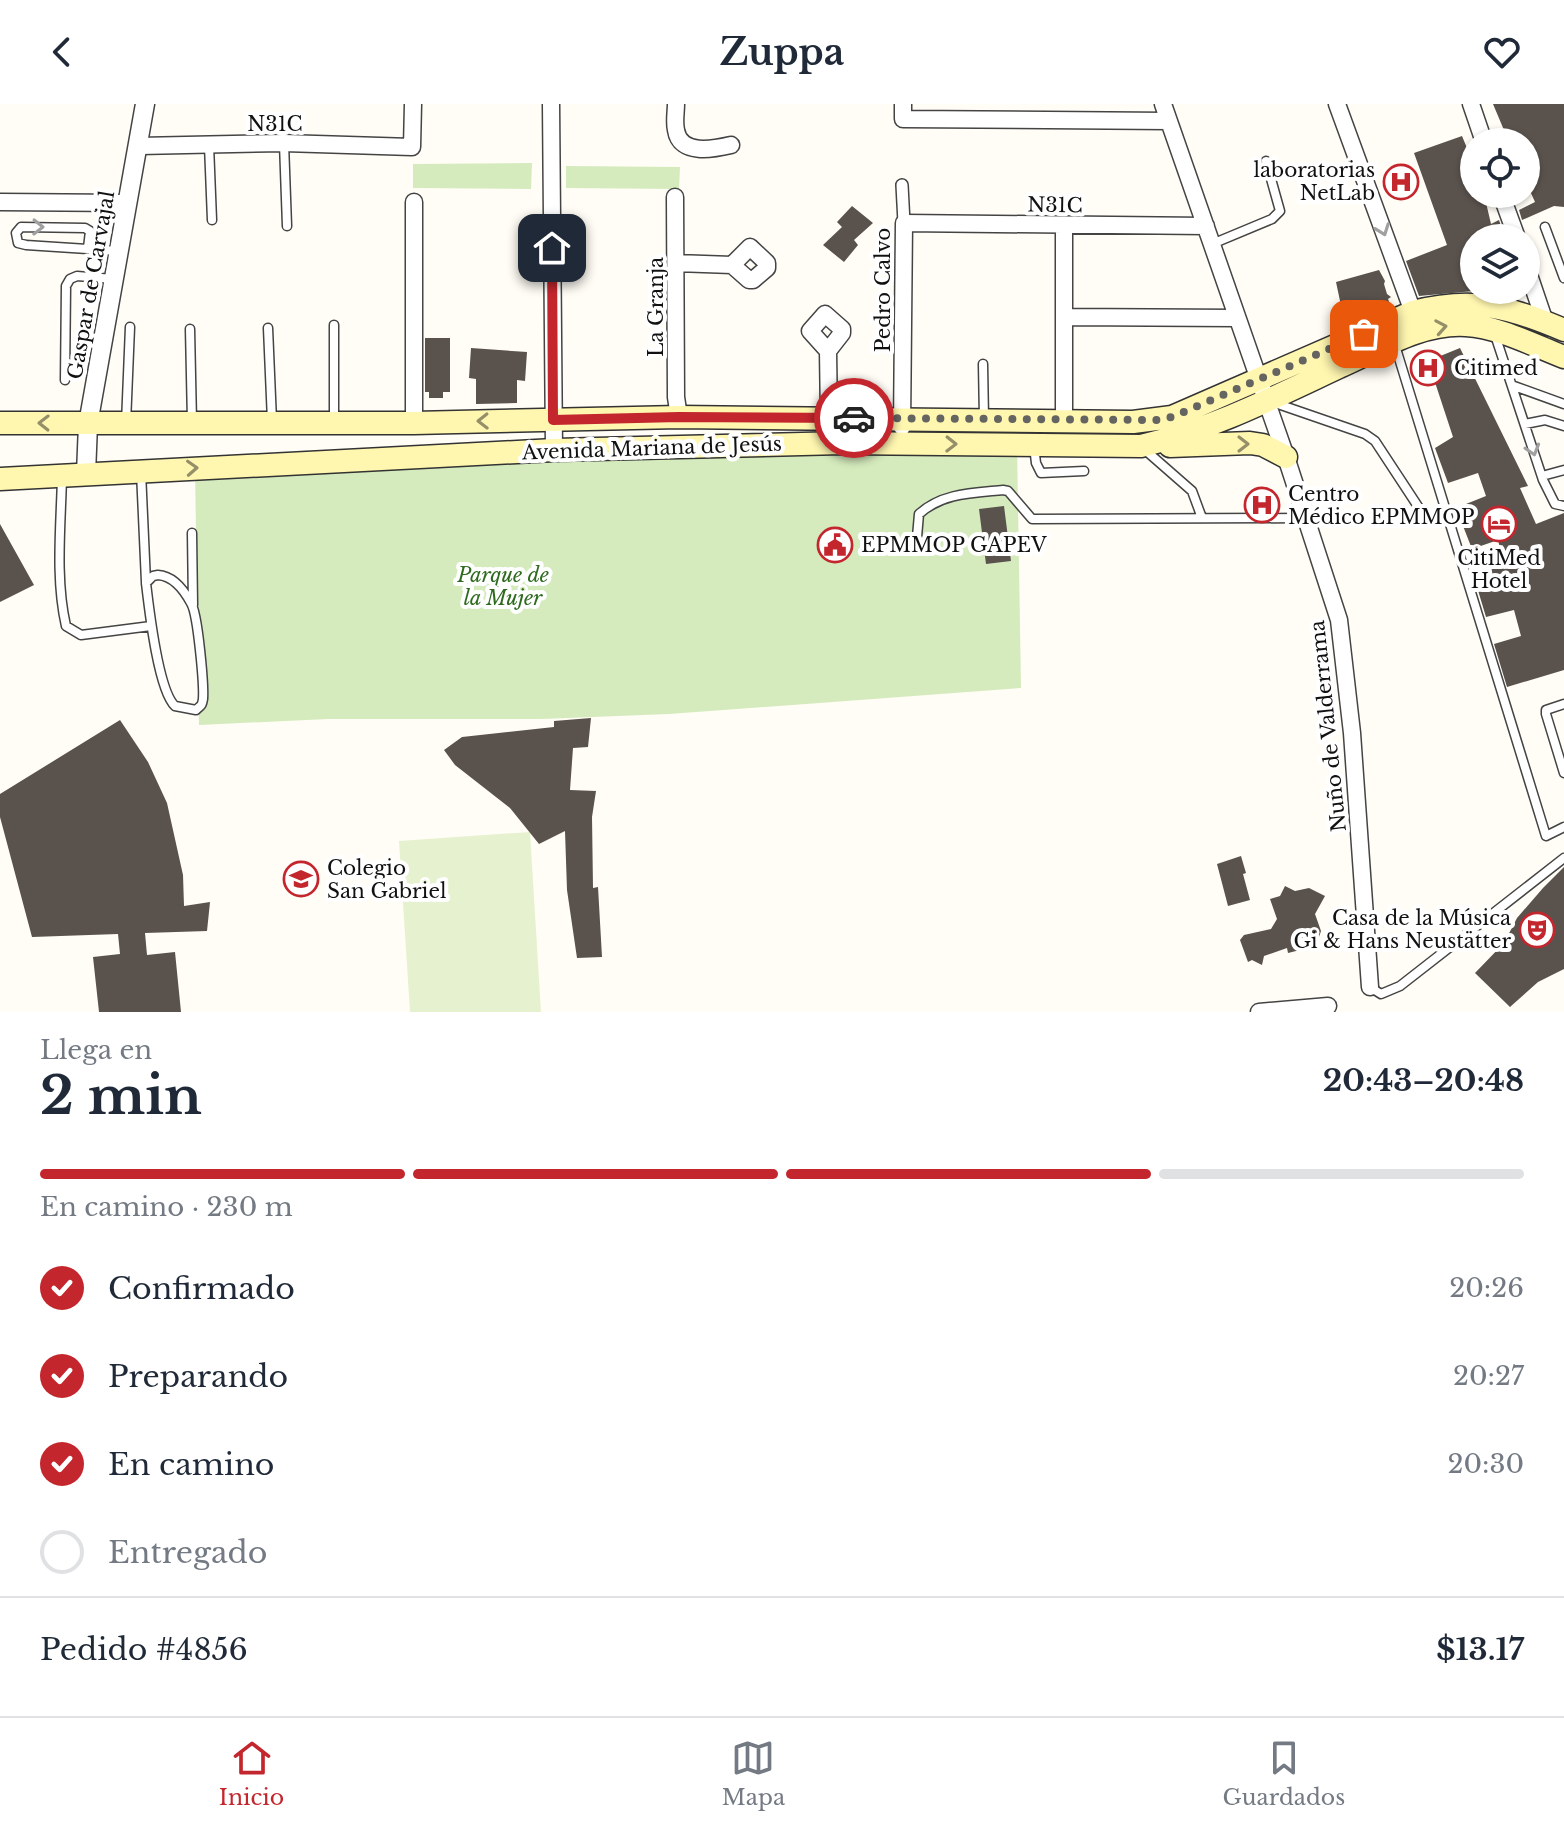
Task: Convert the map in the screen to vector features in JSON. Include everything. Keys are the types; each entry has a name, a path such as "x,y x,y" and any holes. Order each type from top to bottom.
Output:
{"main road":[{"name":"Avenida Mariana de Jesús","path":"0,479 554,450 842,443 1141,446 1175,438 1263,391 1387,334 1413,312 1464,303 1504,310 1555,326"},
{"name":"Avenida Mariana de Jesús","path":"1387,334 1420,332 1451,325 1483,327 1564,357"},
{"name":"Avenida Mariana de Jesús","path":"0,423 414,423 679,417 1159,420 1263,391"},
{"path":"836,418 842,443"},
{"path":"1141,446 1250,443 1263,445 1286,457"}],"street":[{"name":"Gaspar de Carvajal","path":"86,474 88,424 145,104"},
{"name":"N31C","path":"139,146 284,143 412,147 413,104"},
{"path":"551,104 554,450"},
{"path":"676,104 676,132 684,143 696,150 731,145"},
{"name":"Nuño de Valderrama","path":"1163,104 1286,457 1341,630 1352,733 1370,987"},
{"path":"1337,104 1413,312"},
{"path":"1471,104 1479,128"},
{"path":"903,111 1169,121"},
{"name":"Pedro Calvo","path":"901,443 902,185"},
{"name":"La Granja","path":"675,197 676,397 679,417"},
{"path":"0,202 127,203"},
{"path":"414,202 414,423"},
{"name":"N31C","path":"904,223 1206,226"},
{"path":"1064,225 1064,421"},
{"path":"676,263 732,265"},
{"path":"1540,295 1555,326"},
{"path":"1064,317 1237,318"},
{"path":"828,351 836,418"},
{"path":"1259,1012 1328,1006"}],"lane":[{"path":"284,143 287,226"},
{"path":"209,145 212,220"},
{"path":"1212,244 1272,219 1280,211 1266,161"},
{"path":"88,248 90,231 85,228 21,227 16,233 18,243 26,245 119,251"},
{"path":"1545,227 1564,278"},
{"path":"65,380 66,286 70,279 77,276 114,279"},
{"path":"334,325 334,421"},
{"path":"126,424 130,327"},
{"path":"268,328 272,422"},
{"path":"190,329 192,423"},
{"path":"1494,331 1542,476 1555,504 1564,506"},
{"path":"1387,334 1546,836 1564,827"},
{"path":"983,364 984,420"},
{"path":"1514,386 1564,404"},
{"path":"1263,391 1292,407 1365,434 1375,441 1421,511"},
{"path":"1525,424 1545,420 1564,426"},
{"path":"1034,446 1041,473 1084,471"},
{"path":"1141,446 1192,491 1202,518"},
{"path":"1542,476 1564,470"},
{"path":"141,471 151,626 170,702 179,708 196,710 203,696 193,606 192,533"},
{"path":"62,475 60,552 66,626 81,635 151,626"},
{"path":"917,537 919,514 929,505 953,496 1003,490 1008,491 1032,519 1305,518"},
{"path":"146,583 153,576 167,576 193,606"},
{"path":"1564,704 1546,710 1546,714 1564,773"},
{"name":"Nuño de Valderrama","path":"1370,987 1381,994 1400,986 1564,858"}],"green space":[{"path":"532,163 531,189 413,188 413,164"},
{"path":"566,166 680,167 679,189 566,188"},
{"name":"Parque de la Mujer","path":"1017,445 1021,688 669,714 542,719 328,719 199,725 195,468"},
{"path":"530,832 541,1012 410,1012 399,841"}],"building":[{"path":"1493,104 1564,104 1564,207 1554,206 1522,220 1519,210 1540,208 1540,128 1503,128"},
{"path":"1460,137 1460,208 1487,208 1491,224 1460,224 1460,292 1419,296 1406,261 1447,245 1414,153"},
{"path":"852,206 873,223 854,240 858,245 844,262 823,245 842,227 837,222"},
{"path":"1379,270 1387,294 1391,297 1388,299 1390,304 1378,307 1363,302 1360,314 1343,315 1336,282"},
{"path":"425,338 450,338 450,392 443,392 443,398 429,398 429,392 425,392"},
{"path":"471,348 527,352 525,381 517,380 517,403 476,404 476,379 469,378"},
{"name":"CitiMed Hotel","path":"1460,348 1528,486 1520,488 1536,524 1564,513 1564,670 1507,687 1494,644 1521,636 1514,610 1486,617 1474,577 1504,564 1498,540 1472,549 1456,508 1486,496 1478,473 1448,483 1435,448 1453,437 1428,361"},
{"path":"1004,506 1011,561 986,564 979,509"},
{"path":"0,524 34,585 0,602"},
{"path":"591,718 588,747 573,748 570,790 596,791 592,817 593,888 598,887 602,957 577,958 567,890 565,831 539,844 510,808 455,765 444,750 462,737 554,727 554,721"},
{"path":"120,720 148,762 167,803 183,875 184,906 210,902 207,931 145,933 147,955 175,952 181,1012 99,1012 93,957 120,954 118,934 32,937 0,817 0,794"},
{"path":"1241,856 1250,900 1228,906 1217,864"},
{"name":"Casa de la Música Gi & Hans Neustätter","path":"1564,867 1564,969 1538,982 1510,1007 1475,973 1504,943 1517,918"},
{"path":"1285,886 1295,891 1309,888 1325,896 1315,914 1321,931 1317,943 1288,953 1287,948 1264,956 1262,965 1252,960 1248,962 1240,940 1244,935 1271,929 1277,919 1270,899 1280,896"}],"way so far":[{"path":"854,418 1159,420 1364,334"}],"place":[{"name":"laboratorias NetLab","path":"1401,182"},
{"name":"Citimed","path":"1428,368"},
{"name":"Centro Médico EPMMOP","path":"1262,505"},
{"name":"CitiMed Hotel","path":"1499,524"},
{"name":"EPMMOP GAPEV","path":"835,545"},
{"name":"Colegio San Gabriel","path":"301,879"},
{"name":"Casa de la Música Gi & Hans Neustätter","path":"1537,930"}],"route":[{"path":"552,248 553,420 854,418"}]}
